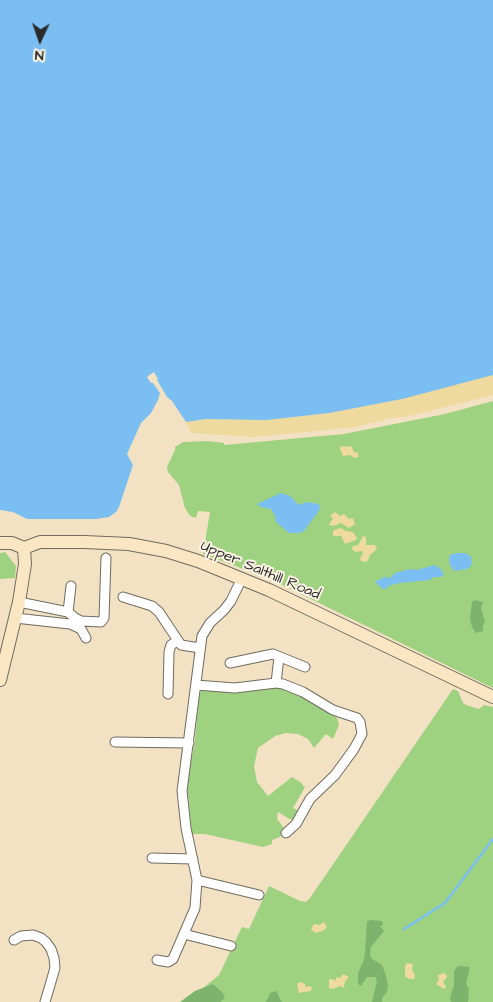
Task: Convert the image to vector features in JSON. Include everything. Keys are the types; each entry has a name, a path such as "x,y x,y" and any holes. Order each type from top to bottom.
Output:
{"main road":[{"name":"Upper Salthill Road","path":"0,543 12,543 24,548 40,542 120,543 143,545 190,559 242,578 312,609 493,697"},
{"path":"0,680 19,602 24,548"}],"street":[{"path":"19,602 68,612 81,621 101,622 104,618 106,558"},
{"path":"158,960 171,961 195,908 197,880 182,800 200,648 206,627 231,601 242,578"},
{"path":"68,612 71,586"},
{"path":"123,596 156,608 177,641 187,647 200,648"},
{"path":"15,618 70,624 80,629 86,638"},
{"path":"168,694 169,652 171,646 177,641"},
{"path":"230,663 273,654 305,667"},
{"path":"276,683 279,656"},
{"path":"196,684 235,688 276,683 303,692 334,710 357,718 362,728 360,740 335,775 314,794 296,824 286,833"},
{"path":"115,742 189,743"},
{"path":"152,858 193,859"},
{"path":"197,880 259,895"},
{"path":"184,934 231,946"},
{"path":"14,940 21,936 34,935 46,942 51,949 55,968 45,1002"}],"green space":[{"path":"493,401 493,688 270,579 203,554 210,512 198,511 196,518 190,516 185,508 179,485 168,472 167,467 175,447 183,442 208,441 224,443 224,445 344,434 445,414"},
{"path":"5,552 16,566 15,578 0,579 0,553"},
{"path":"475,600 483,602 481,609 485,621 483,631 476,633 470,619 472,602"},
{"path":"275,687 300,694 337,718 339,725 333,739 326,734 314,748 308,739 298,734 286,733 275,736 258,748 254,766 257,782 268,796 292,777 300,782 305,787 293,808 299,811 293,821 278,812 277,819 284,828 284,832 280,837 272,840 272,844 263,847 205,834 192,834 187,785 201,691 207,689 239,692"},
{"path":"453,689 458,691 463,703 466,705 479,709 484,705 493,707 493,1002 186,1002 219,975 242,927 249,929 269,886 300,901 306,902 310,898"},
{"path":"370,920 382,921 383,925 380,926 384,931 371,947 370,954 372,959 382,965 386,976 388,986 382,1002 372,1002 377,981 375,977 367,977 361,986 358,984 358,973 364,960 367,922"},
{"path":"458,966 470,967 466,984 469,989 468,1002 451,1002 454,971"},
{"path":"213,984 222,992 225,998 220,1002 180,1002 195,991"},
{"path":"276,991 282,1002 266,1002 270,993"}],"sand":[{"path":"493,312 493,395 406,417 392,418 356,427 254,437 191,433 186,422"},
{"path":"341,446 351,446 354,452 358,453 358,457 343,456 340,449"},
{"path":"335,512 340,516 344,514 349,519 353,518 355,524 349,528 341,523 334,526 329,525 333,518 330,516"},
{"path":"341,528 353,532 357,538 356,540 345,544 341,536 333,536 334,530"},
{"path":"363,536 366,537 366,545 375,545 377,549 370,555 368,561 364,562 360,558 363,553 362,551 355,552 352,549 353,546 358,545"},
{"path":"324,922 327,927 323,931 315,933 311,929 314,924 319,925"},
{"path":"407,963 413,964 414,979 409,979 405,976 405,966"},
{"path":"444,973 447,977 443,982 446,987 444,989 436,984 439,980 438,975"},
{"path":"343,974 349,977 345,981 344,988 340,986 333,989 329,988 329,979 335,981 337,977 340,978"},
{"path":"301,982 305,984 305,987 310,986 312,988 311,991 299,993 297,984"}],"water":[{"path":"0,0 493,0 493,375 402,399 329,413 267,420 206,419 186,422 172,401 167,397 154,372 147,377 160,393 151,413 141,423 127,454 133,465 116,512 109,517 96,519 27,519 13,512 0,510"},
{"path":"281,493 290,496 299,505 307,502 319,504 318,512 304,531 289,533 276,522 271,509 257,504"},
{"path":"466,553 471,557 472,564 470,567 454,571 449,559 450,555"},
{"path":"434,565 440,568 444,574 441,577 399,583 388,586 386,589 383,589 375,582 384,577 390,578 395,573"}],"pier":[{"path":"22,519 94,519 94,522 27,522"}],"waterway":[{"path":"404,929 445,903 493,839"}]}
